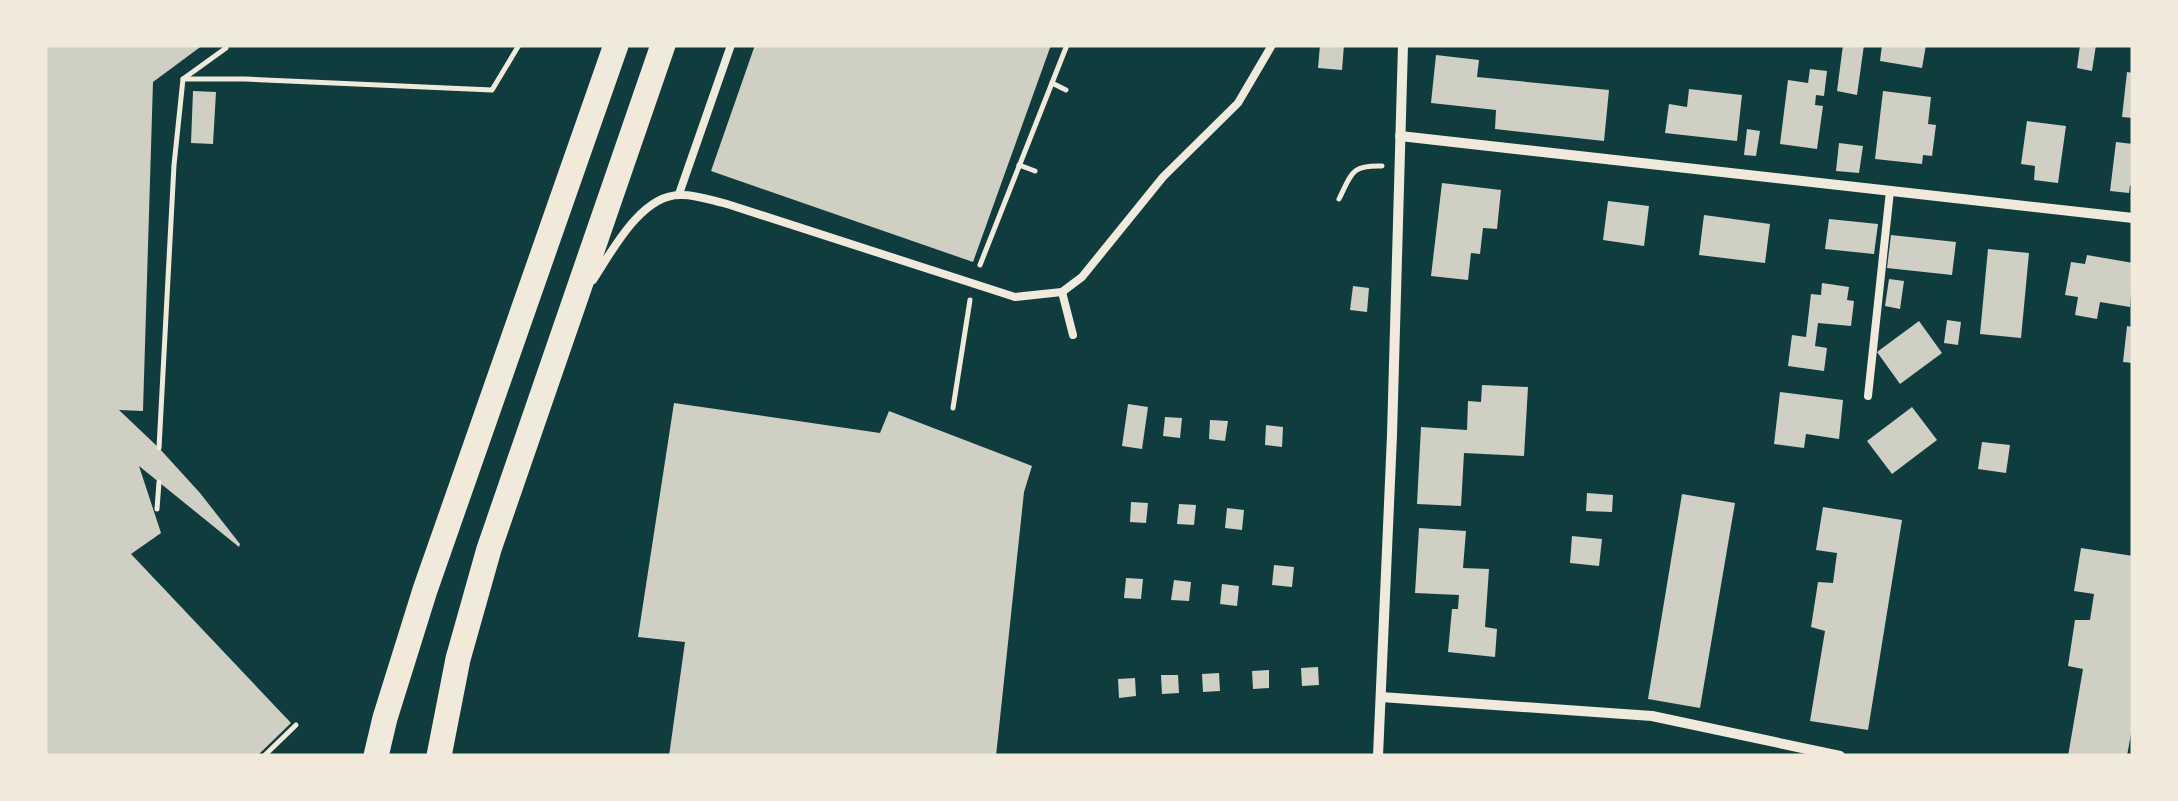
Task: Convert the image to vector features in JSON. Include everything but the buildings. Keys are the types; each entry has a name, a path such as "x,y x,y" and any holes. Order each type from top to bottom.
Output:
{"main road":[{"path":"376,756 425,590 616,45"},
{"path":"439,756 458,659 489,549 663,45"}],"street":[{"path":"1378,756 1403,45"},
{"path":"1400,136 2133,218"},
{"path":"1380,698 1652,716 1840,756"}],"lane":[{"path":"679,194 731,45"},
{"path":"571,312 636,218 658,202 679,194 727,204 1014,297 1062,292 1082,277 1163,177 1238,102 1272,45"},
{"path":"1868,396 1890,191"},
{"path":"1062,292 1074,335"}],"path":[{"path":"159,448 174,165 183,79 226,45"},
{"path":"183,79 492,90 519,45"},
{"path":"954,408 974,282 1067,45"},
{"path":"1052,84 1066,90"},
{"path":"1018,165 1035,172"},
{"path":"1339,199 1351,174 1362,165 1399,166"},
{"path":"157,509 159,482"},
{"path":"264,756 296,725"}]}
